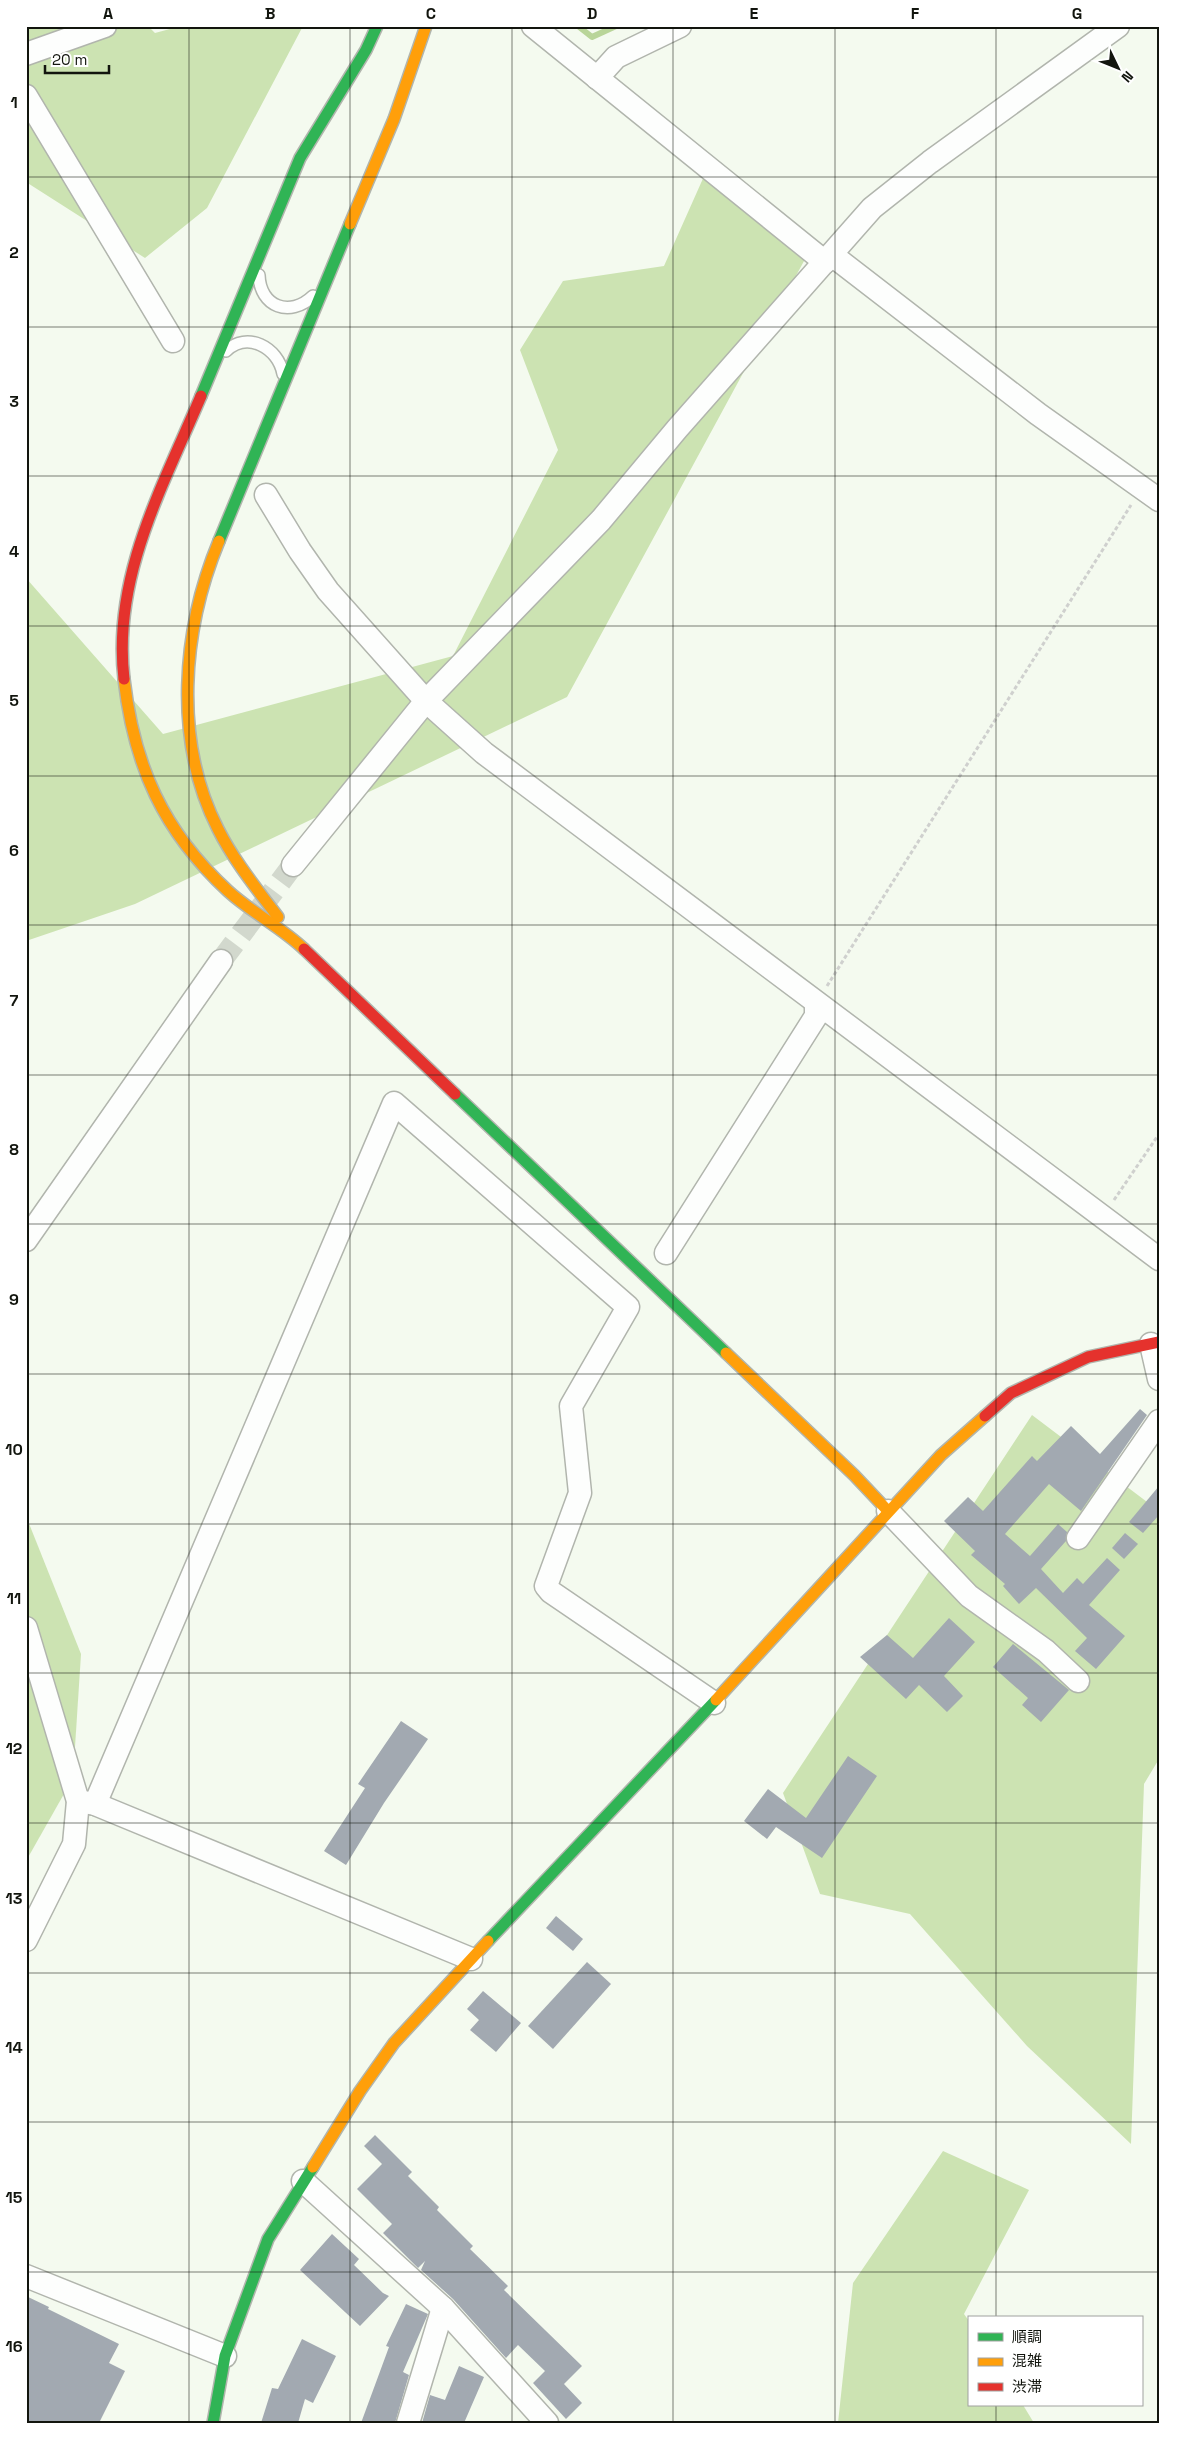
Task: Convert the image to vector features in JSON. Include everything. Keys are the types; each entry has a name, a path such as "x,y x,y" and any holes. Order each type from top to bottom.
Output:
{"main road":[{"path":"377,26 366,50 300,158 258,254 218,359 140,542 128,585 122,655 128,707 137,754 160,807 195,855 229,892 296,941 854,1475 888,1511"},
{"path":"296,941 245,872 217,828 196,773 190,718 188,667 197,609 215,550 394,119 426,26"},
{"path":"213,2423 224,2356 268,2239 360,2090 394,2043 714,1703 941,1455 1012,1393 1088,1357 1155,1343"}],"street":[{"path":"26,54 105,26"},
{"path":"533,26 828,259 1150,494"},
{"path":"597,78 616,57 680,26"},
{"path":"293,865 426,701 601,520 677,429 872,208 930,162 1118,26"},
{"path":"26,96 173,341"},
{"path":"266,494 300,552 328,591 426,701 484,753 1159,1259"},
{"path":"26,1240 221,961"},
{"path":"666,1253 816,1016 816,1003"},
{"path":"26,1940 74,1844 86,1802 394,1103 628,1307 571,1406 580,1494 546,1586 551,1592 714,1703"},
{"path":"1155,1343 1159,1379"},
{"path":"1078,1538 1159,1421"},
{"path":"888,1511 969,1596 1046,1651 1078,1681"},
{"path":"26,1628 86,1802 471,1959"},
{"path":"303,2181 443,2308 547,2423"},
{"path":"26,2276 224,2356"},
{"path":"408,2423 443,2308"}],"lane":[{"path":"258,254 259,287 267,300 281,308 294,308 306,303 326,285"},
{"path":"218,359 233,344 246,341 259,343 273,352 281,364 284,384"}],"path":[{"path":"816,1003 1150,494"},
{"path":"1103,1216 1159,1134"}],"green space":[{"path":"26,26 148,26 155,33 181,26 303,26 207,208 145,258 26,182"},
{"path":"705,174 810,250 567,697 135,904 26,941 26,578 163,734 453,656 558,450 520,350 563,281 664,266"},
{"path":"1032,1415 1159,1511 1159,1759 1144,1784 1131,2144 1027,2046 910,1914 820,1894 783,1793"},
{"path":"26,1516 81,1654 73,1778 26,1861"},
{"path":"943,2151 1029,2190 964,2314 968,2320 968,2406 1024,2406 1034,2423 838,2423 853,2283"}],"building":[{"path":"1140,1409 1147,1415 1081,1511 1049,1484 1005,1534 1030,1556 1058,1524 1067,1532 1066,1541 1041,1569 1063,1593 1077,1578 1083,1584 1107,1558 1120,1570 1089,1605 1125,1636 1096,1669 1075,1651 1087,1638 1036,1588 1019,1604 1003,1586 1005,1584 971,1555 975,1551 944,1521 968,1497 983,1511 1032,1456 1037,1461 1071,1426 1100,1454"},
{"path":"1159,1486 1159,1515 1143,1533 1129,1522"},
{"path":"1125,1533 1138,1544 1124,1559 1112,1548"},
{"path":"949,1618 975,1642 944,1676 963,1696 947,1712 919,1685 906,1699 860,1657 887,1635 913,1658"},
{"path":"1013,1644 1069,1690 1041,1722 1022,1705 1028,1698 993,1667"},
{"path":"401,1721 428,1739 384,1803 346,1865 324,1851 365,1788 358,1784"},
{"path":"848,1756 877,1776 822,1858 776,1827 767,1839 744,1821 768,1789 806,1818"},
{"path":"556,1916 583,1939 573,1951 546,1928"},
{"path":"587,1962 611,1984 553,2049 528,2026"},
{"path":"483,1991 521,2023 496,2052 470,2030 479,2020 467,2009"},
{"path":"375,2135 412,2172 408,2176 439,2207 437,2210 473,2246 470,2249 508,2286 504,2290 582,2366 564,2384 582,2403 566,2419 533,2383 545,2371 518,2345 506,2358 453,2299 421,2270 425,2261 418,2268 383,2233 392,2224 357,2189 382,2164 364,2146"},
{"path":"332,2234 359,2259 354,2265 383,2293 389,2296 360,2326 300,2270"},
{"path":"26,2296 119,2344 109,2363 125,2371 99,2423 26,2423"},
{"path":"406,2304 428,2314 403,2372 409,2375 395,2423 361,2423 389,2347 386,2346"},
{"path":"302,2339 336,2356 313,2403 305,2399 298,2423 261,2423 272,2388 278,2389"},
{"path":"459,2366 484,2377 464,2423 422,2423 430,2395 445,2400"}],"waterway":[{"path":"578,26 592,37 616,26"}],"tunnel":[{"path":"221,961 293,865"}],"traffic: fast":[{"path":"201,396 300,158 366,50 377,26"},
{"path":"219,541 350,224"},
{"path":"455,1094 726,1353"},
{"path":"488,1941 716,1700"},
{"path":"213,2423 225,2356 268,2239 313,2167"}],"traffic: slow":[{"path":"350,224 394,119 426,26"},
{"path":"219,541 206,575 197,611 191,648 188,685 189,723 194,759 204,795 224,841 238,864 278,917"},
{"path":"124,679 135,740 155,795 169,820 205,868 228,891 304,949"},
{"path":"726,1353 854,1475 888,1511"},
{"path":"716,1700 941,1455 985,1416"},
{"path":"313,2167 360,2091 394,2043 488,1941"}],"traffic: jam":[{"path":"124,679 122,641 126,604 133,568 157,498 201,396"},
{"path":"304,949 455,1094"},
{"path":"985,1416 1011,1393 1088,1357 1159,1342"}]}
